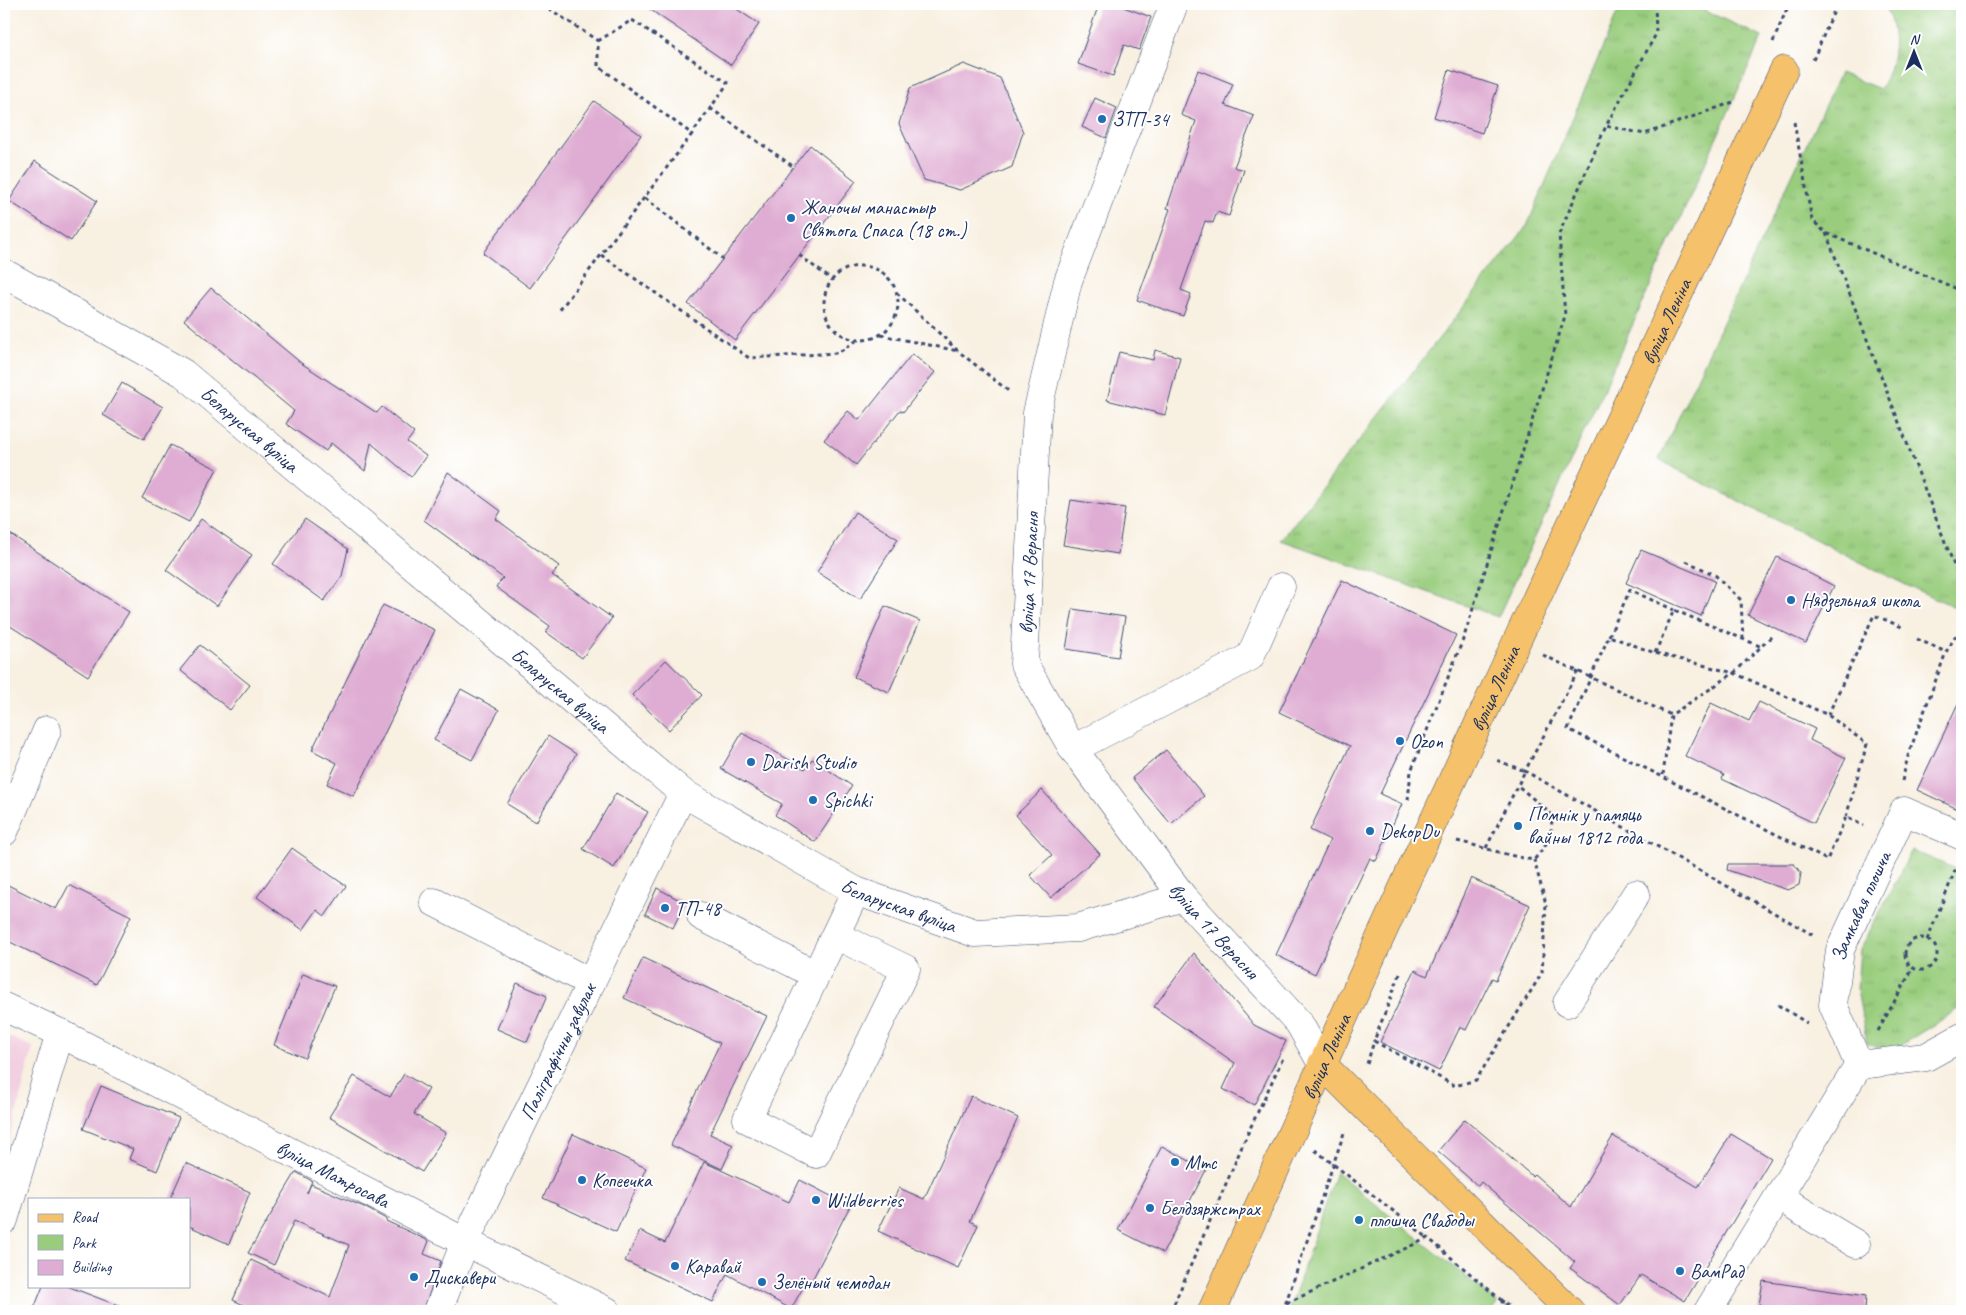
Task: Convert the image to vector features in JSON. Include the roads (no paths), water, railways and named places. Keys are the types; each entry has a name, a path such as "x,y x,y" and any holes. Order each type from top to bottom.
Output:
{"main road":[{"name":"вуліца Леніна","path":"1212,1311 1322,1064 1520,632 1784,70"},
{"path":"1322,1064 1570,1311"}],"street":[{"name":"вуліца 17 Верасня","path":"1174,4 1068,281 1037,413 1024,664 1073,749 1183,897 1299,1023 1322,1064"},
{"name":"Беларуская вуліца","path":"4,273 183,373 683,793 856,891 975,934 1078,928 1183,897"},
{"path":"1073,749 1250,657 1281,588"},
{"path":"4,832 48,730"},
{"name":"Паліграфічны завулак","path":"438,1311 465,1242 683,793"},
{"name":"Замкавая плошча","path":"1859,1065 1833,1005 1840,950 1904,811 1962,836"},
{"path":"835,934 906,969 816,1154 747,1119 835,934 856,891"},
{"path":"1567,1003 1636,894"},
{"path":"434,902 591,983"},
{"path":"701,916 816,975"},
{"name":"вуліца Матросава","path":"4,1007 60,1033 465,1242 607,1311"},
{"path":"4,1220 60,1033"},
{"path":"1708,1311 1859,1065 1926,1057 1962,1037"},
{"path":"1780,1195 1796,1208 1856,1244"}],"place":[{"name":"ЗТП-34","path":"1102,119"},
{"name":"Жаночы манастыр Святога Спаса (18 ст.)","path":"791,218"},
{"name":"Нядзельная школа","path":"1791,600"},
{"name":"Ozon","path":"1400,741"},
{"name":"Darish Studio","path":"751,762"},
{"name":"Spichki","path":"813,800"},
{"name":"Помнік у памяць вайны 1812 года","path":"1518,826"},
{"name":"DekopDu","path":"1370,831"},
{"name":"ТП-48","path":"665,908"},
{"name":"Мтс","path":"1175,1162"},
{"name":"Копеечка","path":"582,1180"},
{"name":"Wildberries","path":"816,1200"},
{"name":"Белдзяржстрах","path":"1150,1208"},
{"name":"плошча Свабоды","path":"1359,1220"},
{"name":"Каравай","path":"675,1266"},
{"name":"ВамРад","path":"1680,1271"},
{"name":"Дискавери","path":"414,1277"},
{"name":"Зелёный чемодан","path":"762,1282"}]}
